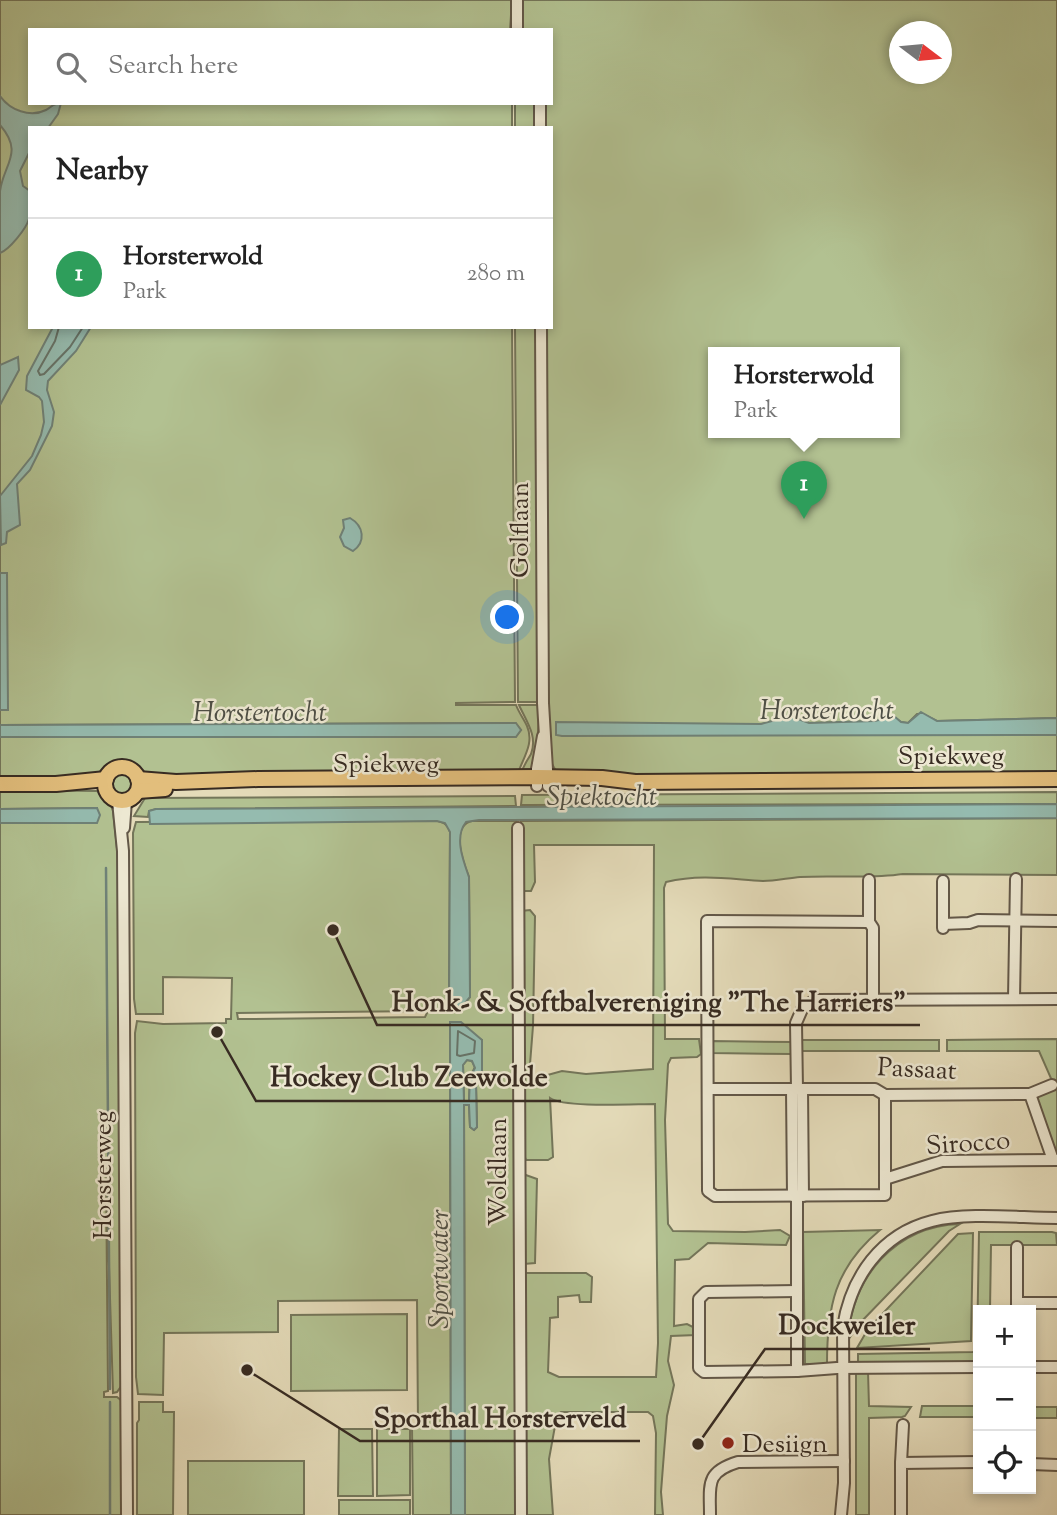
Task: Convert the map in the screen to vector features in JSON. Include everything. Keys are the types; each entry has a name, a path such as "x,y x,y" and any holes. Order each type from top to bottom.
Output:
{"main road":[{"name":"Spiekweg","path":"106,784 115,769 122,767 129,769 130,793 176,782 258,779 542,782 602,778 635,782 1057,779"},
{"path":"0,785 106,784 108,794 130,793"}],"street":[{"path":"517,0 517,28"},
{"path":"540,105 540,126"},
{"name":"Golflaan","path":"541,329 544,733 548,754 542,782"},
{"name":"Horsterweg","path":"127,1515 122,835 119,822 130,793"},
{"name":"Woldlaan","path":"518,828 521,1515"},
{"path":"1014,999 1016,879"},
{"path":"869,880 869,922 873,928 873,999"},
{"path":"943,881 943,927 978,920 1057,921"},
{"path":"869,922 707,921 708,1191 711,1194 798,1196 885,1195 885,1095"},
{"path":"797,1371 796,1023 803,1007 816,1000 1057,999"},
{"name":"Passaat","path":"708,1089 875,1089 885,1095 1030,1094 1052,1085"},
{"path":"1030,1094 1055,1160"},
{"name":"Sirocco","path":"885,1179 942,1161 1055,1160"},
{"path":"840,1368 836,1328 839,1306 848,1283 861,1261 895,1230 944,1212 1057,1210"},
{"path":"841,1515 840,1368 843,1327 854,1286 865,1267 898,1235 923,1224 945,1219 1057,1218"},
{"path":"1017,1247 1017,1305"},
{"path":"797,1291 706,1292 699,1299 699,1368 704,1372 973,1367"},
{"path":"1030,1305 1057,1303"},
{"path":"1036,1367 1057,1367"},
{"path":"901,1515 903,1425"},
{"path":"710,1515 712,1479 717,1470 727,1465 738,1462 840,1461"},
{"path":"901,1463 973,1462"},
{"path":"1036,1464 1057,1465"}],"green space":[{"path":"0,0 512,0 510,28 28,28 28,105 512,105 512,126 28,126 28,329 512,329 515,702 456,705 516,705 527,726 530,739 517,776 142,776 132,766 123,764 114,765 95,777 0,779 0,737 515,737 521,730 515,723 0,725"},
{"path":"519,0 1057,0 1057,718 937,721 917,714 908,723 893,716 875,721 809,723 790,716 762,724 557,735 1057,735 1057,776 628,778 556,771 552,764 548,736 545,329 553,329 553,126 544,126 544,105 553,105 553,28 520,28"},
{"path":"515,105 536,105 536,126 515,126"},
{"path":"515,329 537,329 539,702 518,702"},
{"path":"519,705 540,705 532,770 521,774 531,754 533,741"},
{"path":"123,772 132,775 135,784 132,793 123,796 114,793 111,784 114,775"},
{"path":"0,790 97,791 110,802 113,811 120,877 122,1385 113,1393 106,1172 108,1391 104,1392 104,1397 117,1397 122,1401 122,1515 0,1515 0,823 96,823 97,808 0,809"},
{"path":"1057,792 1057,804 521,805 522,795"},
{"path":"515,796 516,806 156,809 149,811 148,817 134,816 145,798"},
{"path":"1057,818 1057,875 903,874 800,877 763,881 703,878 666,882 665,1039 699,1039 701,1054 697,1057 671,1058 668,1064 665,1120 668,1224 673,1231 780,1230 790,1236 786,1245 708,1243 689,1259 675,1260 674,1326 687,1324 697,1329 696,1335 671,1336 668,1361 674,1385 667,1416 661,1492 663,1515 655,1515 656,1433 653,1416 648,1412 561,1412 557,1415 549,1459 553,1515 525,1515 523,1273 586,1273 592,1277 591,1302 580,1302 579,1295 558,1297 558,1317 550,1318 548,1372 559,1377 656,1377 658,1343 655,1104 584,1104 550,1098 553,1157 548,1160 526,1160 523,1152 521,911 530,910 535,916 529,1077 562,1071 586,1074 653,1069 654,845 534,845 535,882 531,891 520,891 521,821"},
{"path":"472,821 516,821 519,1515 465,1515 464,1105 469,1104 470,1127 474,1130 477,1127 476,1084 482,1075 482,1040 450,1023 451,1515 413,1515 412,1427 418,1425 417,1300 278,1301 278,1332 164,1333 163,1395 138,1394 137,1021 163,1024 226,1023 226,1019 231,1019 232,978 163,977 163,1014 136,1014 133,833 136,822 444,823 450,832 449,1005 451,1008 460,1008 470,997 469,877 460,845 461,830 465,824","holes":["428,1011 425,1017 238,1019 237,1013"]},
{"path":"1057,1039 1057,1081 1053,1083 1039,1051 947,1051 947,1040"},
{"path":"800,1040 939,1040 939,1051 800,1051"},
{"path":"711,1041 792,1042 792,1054 711,1053"},
{"path":"467,1060 472,1061 475,1067 470,1077 469,1101 464,1101 463,1065"},
{"path":"1057,1088 1057,1157 1033,1097"},
{"path":"523,1174 537,1179 535,1263 524,1264"},
{"path":"960,1224 949,1231 860,1323 848,1340 851,1317 858,1296 881,1259 916,1234 937,1227"},
{"path":"880,1230 852,1259 836,1290 829,1325 827,1364 805,1364 803,1232"},
{"path":"979,1232 1056,1233 1057,1245 991,1245 990,1305 978,1305"},
{"path":"973,1233 971,1341 857,1348 868,1329 958,1234"},
{"path":"407,1314 407,1390 291,1391 291,1315"},
{"path":"973,1352 973,1362 858,1364 858,1354"},
{"path":"856,1371 868,1371 869,1406 911,1407 902,1417 869,1418 869,1515 856,1515"},
{"path":"139,1402 163,1402 163,1412 174,1412 173,1515 137,1515"},
{"path":"922,1406 973,1406 973,1417 920,1417"},
{"path":"1036,1407 1057,1407 1057,1418 1036,1418"},
{"path":"339,1429 372,1429 373,1496 338,1496"},
{"path":"377,1429 410,1429 410,1495 377,1496"},
{"path":"188,1461 304,1461 304,1515 188,1515"},
{"path":"339,1500 410,1500 410,1515 339,1515"}],"water":[{"path":"0,96 15,109 27,113 60,105 49,126 28,126 28,155 20,171 23,186 28,190 28,220 17,239 0,253 0,191 12,151 11,143 0,125"},
{"path":"52,329 90,329 76,351 48,381 47,390 54,412 52,426 30,470 17,484 20,525 7,532 6,543 1,545 0,496 32,456 44,422 42,401 26,390 27,376"},
{"path":"18,357 19,370 0,405 0,365"},
{"path":"350,518 358,525 362,534 360,543 353,551 344,546 340,537 344,528 343,520"},
{"path":"0,573 7,573 8,710 0,710"},
{"path":"921,712 937,721 1057,718 1057,735 556,735 556,722 761,724 790,716 809,723 875,721 894,716 901,722 908,723"},
{"path":"516,723 521,730 516,737 0,737 0,725"},
{"path":"1057,804 1057,818 466,822 462,828 460,842 469,877 470,997 461,1008 450,1008 449,1005 450,832 445,823 150,824 149,811 156,809"},
{"path":"97,808 100,815 97,823 0,823 0,809"},
{"path":"450,1022 461,1022 482,1040 482,1075 476,1084 477,1127 474,1130 470,1127 469,1105 464,1105 465,1515 451,1515","holes":["467,1060 472,1061 475,1068 470,1077 469,1101 464,1101 463,1065"]}],"waterway":[{"path":"106,868 110,1389"},
{"path":"110,1402 110,1515"}],"place":[{"name":"Horsterwold","path":"804,519"},
{"name":"Honk- & Softbalvereniging \"The Harriers\"","path":"333,930"},
{"name":"Hockey Club Zeewolde","path":"217,1032"},
{"name":"Sporthal Horsterveld","path":"247,1370"},
{"name":"Desiign","path":"728,1443"},
{"name":"Dockweiler","path":"698,1444"}],"water label":[{"name":"Horstertocht","path":"827,709"},
{"name":"Horstertocht","path":"260,711"},
{"name":"Spiektocht","path":"602,795"},
{"name":"Sportwater","path":"438,1269"}]}
